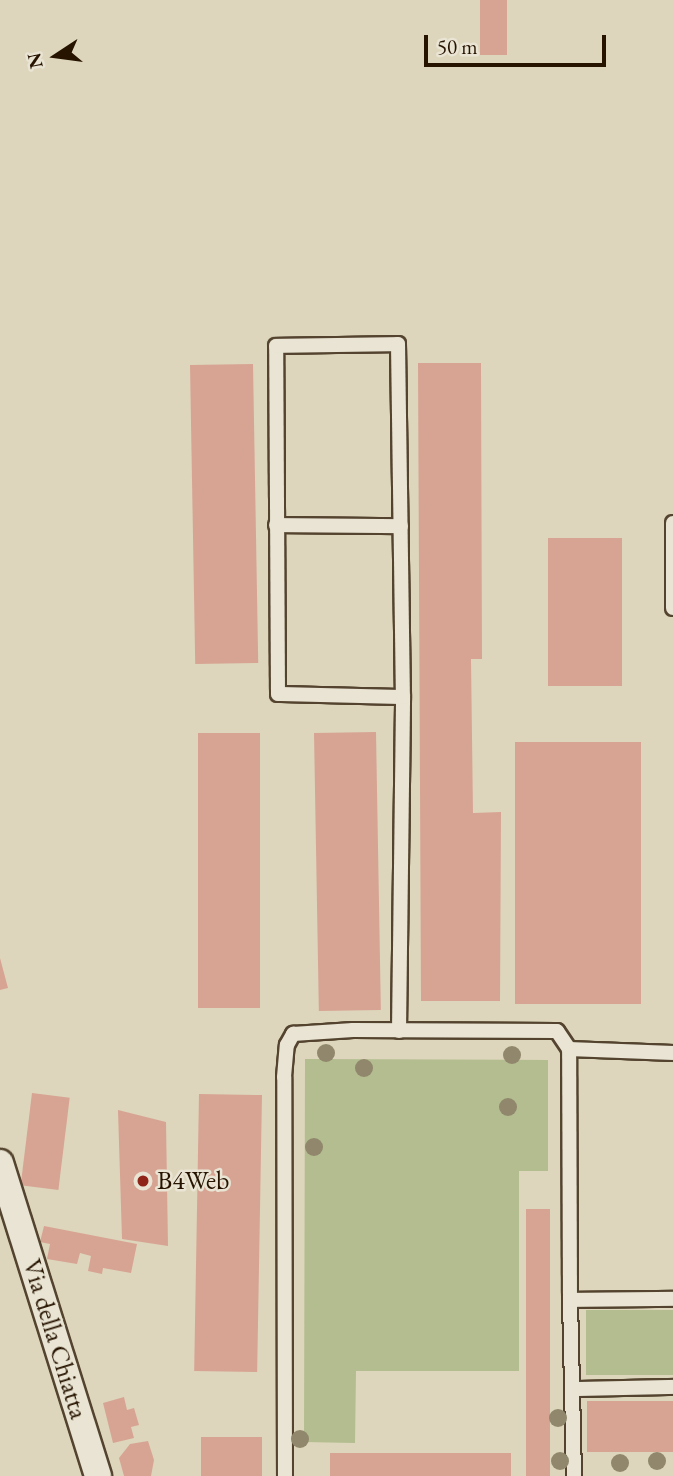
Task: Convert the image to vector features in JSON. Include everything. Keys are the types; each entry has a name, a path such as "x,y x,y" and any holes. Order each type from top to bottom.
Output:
{"street":[{"name":"Via della Chiatta","path":"0,1163 98,1476"}],"lane":[{"path":"399,1031 403,696 398,344 276,346 278,694 403,696"},
{"path":"673,523 673,607"},
{"path":"276,525 401,526"},
{"path":"285,1476 287,1045 293,1034 399,1031 557,1031 569,1049 574,1476"},
{"path":"569,1049 673,1053"},
{"path":"570,1300 673,1299"},
{"path":"574,1389 673,1387"}],"green space":[{"path":"305,1059 548,1060 548,1171 519,1171 519,1371 356,1371 355,1443 304,1442"},
{"path":"586,1310 673,1310 673,1375 586,1375"}],"building":[{"path":"480,0 507,0 507,55 480,55"},
{"path":"418,363 481,363 482,659 471,659 473,813 501,812 500,1001 421,1001"},
{"path":"253,364 258,663 195,664 190,365"},
{"path":"548,538 622,538 622,686 548,686"},
{"path":"376,732 381,1010 319,1011 314,733"},
{"path":"198,733 260,733 260,1008 198,1008"},
{"path":"515,742 641,742 641,1004 515,1004"},
{"path":"0,958 8,988 0,990"},
{"path":"32,1093 70,1098 58,1190 21,1185"},
{"path":"199,1094 262,1095 257,1372 194,1371"},
{"name":"B4Web","path":"118,1110 166,1122 168,1246 122,1239"},
{"path":"526,1209 550,1209 550,1476 526,1476"},
{"path":"44,1226 137,1244 131,1273 103,1268 102,1274 88,1271 91,1256 80,1253 77,1264 47,1259 50,1244 40,1242"},
{"path":"124,1397 127,1410 134,1408 139,1425 131,1427 134,1438 113,1443 103,1403"},
{"path":"587,1401 673,1401 673,1452 587,1452"},
{"path":"201,1437 262,1437 262,1476 201,1476"},
{"path":"148,1441 154,1460 151,1476 124,1476 119,1458 130,1444"},
{"path":"330,1453 511,1453 511,1476 330,1476"}],"place":[{"name":"B4Web","path":"143,1181"}]}
